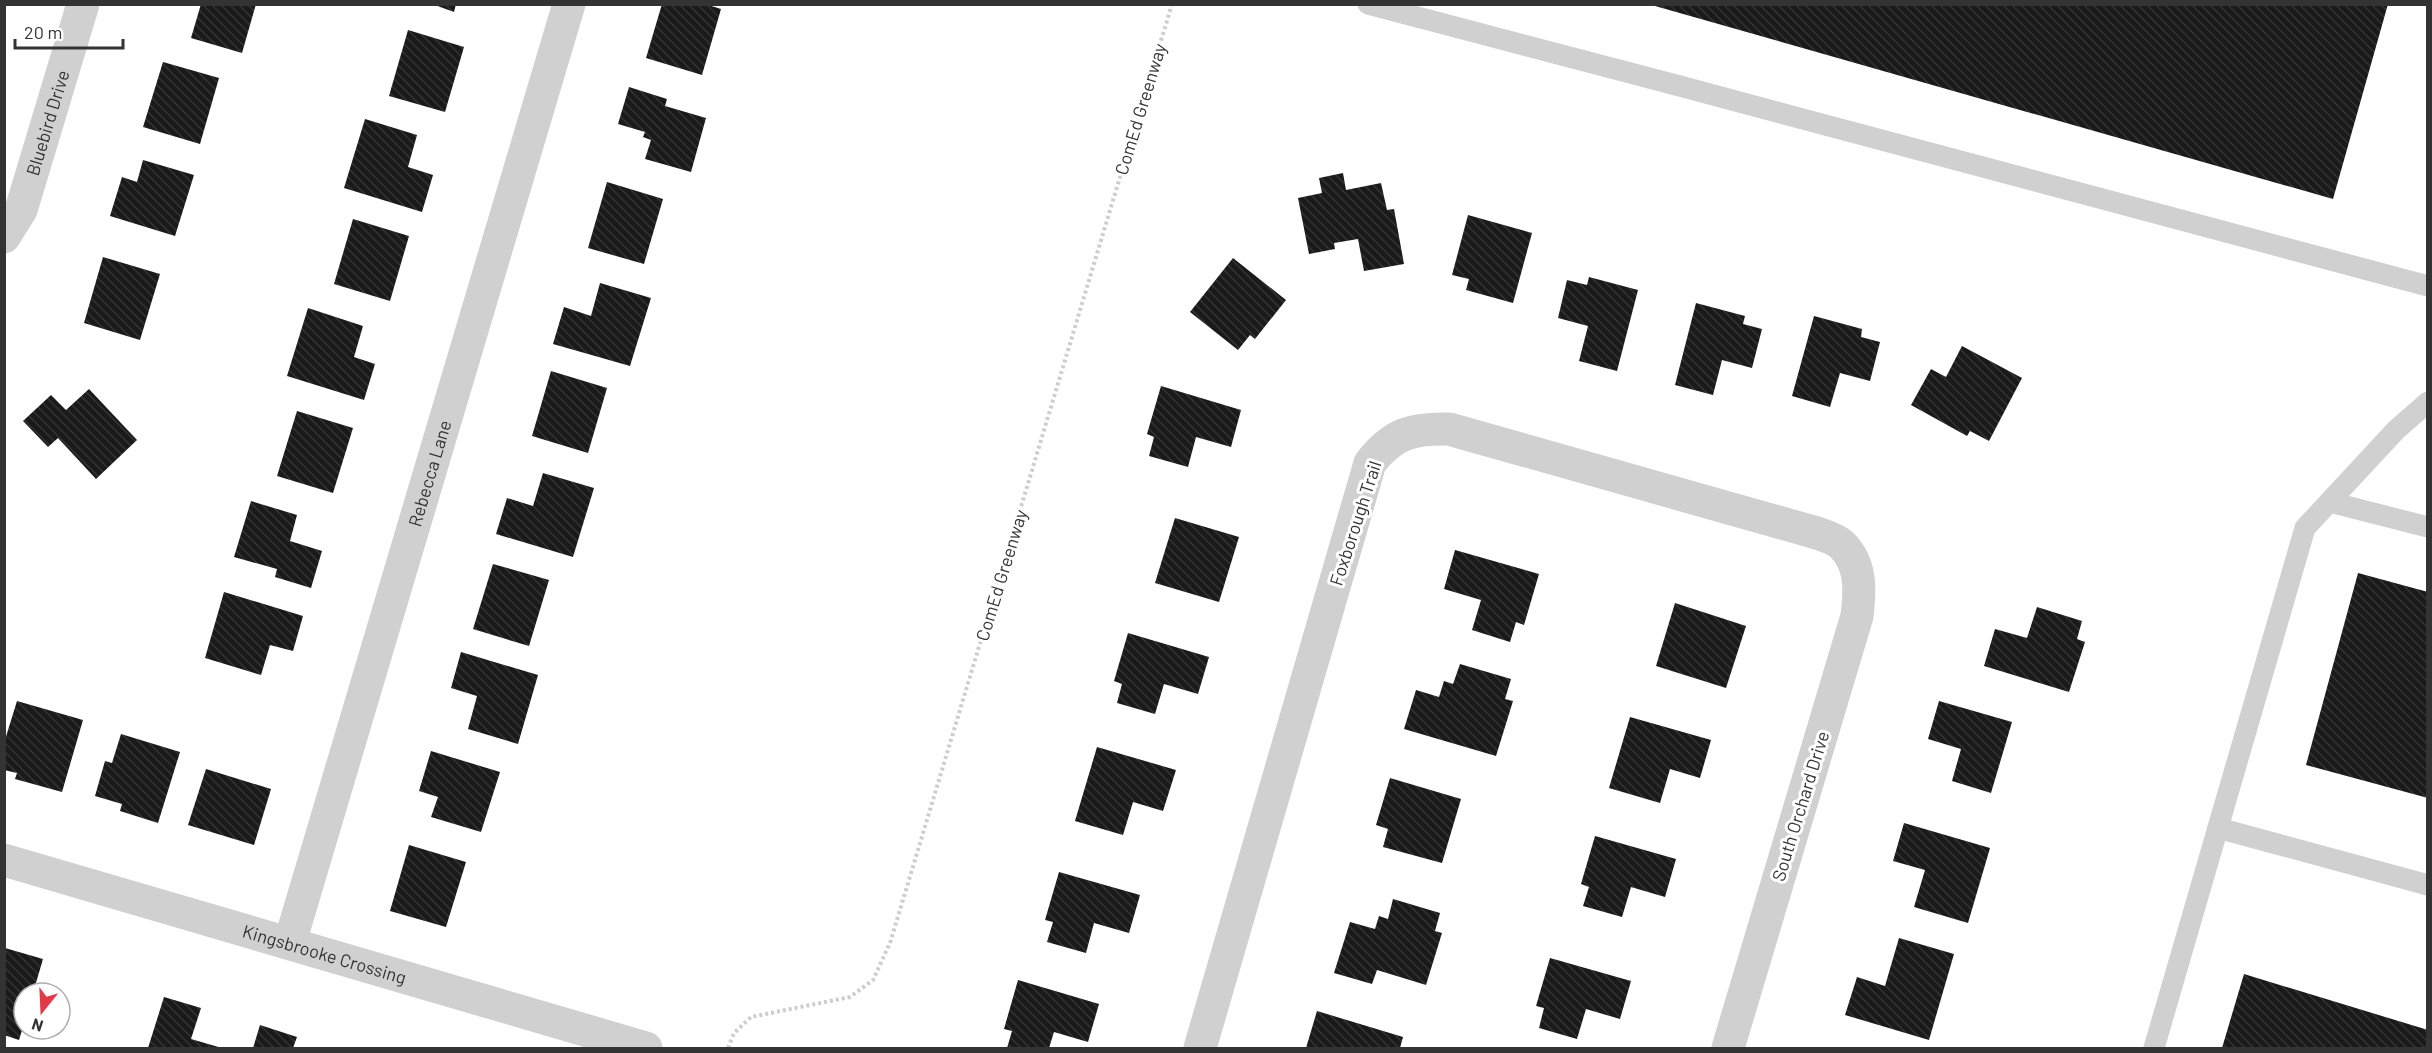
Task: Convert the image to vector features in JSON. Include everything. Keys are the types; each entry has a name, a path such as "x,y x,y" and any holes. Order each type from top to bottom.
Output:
{"street":[{"name":"Bluebird Drive","path":"4,237 21,210 83,4"},
{"name":"Rebecca Lane","path":"290,942 569,4"},
{"name":"Foxborough Trail","path":"1200,1048 1370,463 1382,447 1400,435 1423,429 1449,429 1817,533 1841,544 1854,562"},
{"name":"South Orchard Drive","path":"1728,1048 1857,616 1861,586 1854,562"},
{"name":"Kingsbrooke Crossing","path":"4,860 646,1048"}],"lane":[{"path":"1368,4 2427,286"},
{"path":"2154,1048 2305,528 2396,430 2427,402"},
{"path":"2330,502 2427,528"},
{"path":"2218,828 2427,885"}],"path":[{"name":"ComEd Greenway","path":"728,1048 734,1033 751,1017 850,997 873,980 890,943 1172,4"}],"building":[{"path":"201,4 256,4 242,53 191,38"},
{"path":"432,4 456,4 454,12"},
{"path":"662,4 705,4 721,9 702,75 646,58"},
{"path":"1648,4 2388,4 2333,199"},
{"path":"408,30 464,47 445,112 389,96"},
{"path":"163,62 219,78 200,144 143,127"},
{"path":"629,87 667,99 665,106 706,118 691,172 645,159 651,140 643,137 645,132 618,124"},
{"path":"365,119 417,135 408,167 433,175 422,212 344,188"},
{"path":"143,160 194,175 175,236 110,216 122,177 137,182"},
{"path":"1343,173 1346,190 1381,183 1387,210 1394,209 1404,264 1364,271 1358,239 1334,243 1335,249 1309,254 1298,198 1322,193 1319,178"},
{"path":"607,182 663,199 644,264 588,248"},
{"path":"1468,215 1532,233 1513,303 1466,290 1469,279 1452,275"},
{"path":"353,219 409,236 390,301 334,284"},
{"path":"103,257 160,274 140,340 84,323"},
{"path":"1233,258 1286,300 1255,339 1250,335 1238,350 1190,312"},
{"path":"1589,277 1638,290 1617,371 1579,361 1588,326 1558,318 1567,280 1587,285"},
{"path":"600,283 651,298 630,366 553,344 564,307 591,316"},
{"path":"1696,303 1745,316 1743,324 1762,329 1752,368 1722,360 1713,395 1675,385"},
{"path":"308,308 363,326 354,357 375,364 364,400 287,376"},
{"path":"1814,316 1862,329 1861,337 1880,342 1870,381 1840,373 1830,407 1792,396"},
{"path":"1962,346 2022,378 1989,441 1970,431 1967,436 1911,405 1931,369 1946,377"},
{"path":"551,371 607,388 588,453 532,436"},
{"path":"1161,386 1241,410 1231,447 1196,437 1188,467 1149,456 1154,437 1147,434"},
{"path":"89,389 137,440 96,479 58,438 48,447 23,421 51,395 66,410"},
{"path":"297,411 353,428 333,493 277,476"},
{"path":"543,473 594,488 573,557 496,534 507,498 533,506"},
{"path":"251,501 297,515 290,541 322,551 311,588 275,577 277,569 234,557"},
{"path":"1175,518 1239,537 1219,602 1155,583"},
{"path":"1455,550 1539,574 1524,625 1516,622 1510,642 1472,630 1481,600 1444,589"},
{"path":"493,564 549,580 529,646 473,629"},
{"path":"2358,573 2428,592 2428,798 2306,765"},
{"path":"224,592 303,616 293,651 270,645 261,675 205,658"},
{"path":"1675,603 1746,626 1726,688 1656,666"},
{"path":"2037,607 2082,621 2077,639 2085,642 2069,692 1984,666 1995,629 2027,638"},
{"path":"1128,633 1209,657 1198,694 1164,684 1155,714 1117,703 1122,684 1114,681"},
{"path":"461,652 538,675 518,744 468,729 477,696 451,688"},
{"path":"1460,664 1511,679 1505,699 1513,701 1496,756 1404,729 1416,690 1439,697 1444,681 1453,684"},
{"path":"17,701 83,720 62,792 15,779 17,773 4,770 4,743"},
{"path":"1939,701 2012,722 1991,793 1952,781 1961,749 1928,739"},
{"path":"1630,717 1711,740 1700,778 1670,769 1660,803 1609,788"},
{"path":"121,734 180,752 158,823 120,811 122,804 95,796 105,761 112,763"},
{"path":"1097,747 1176,770 1163,811 1133,802 1123,835 1075,821"},
{"path":"431,751 500,772 481,832 431,817 438,797 419,791"},
{"path":"206,769 271,789 254,845 188,825"},
{"path":"1390,778 1461,799 1442,863 1383,847 1388,829 1376,825"},
{"path":"1904,823 1990,848 1968,923 1914,907 1925,870 1893,861"},
{"path":"1595,836 1676,859 1665,897 1631,887 1622,917 1583,906 1589,887 1581,884"},
{"path":"409,845 466,862 446,927 390,911"},
{"path":"1059,872 1140,895 1129,933 1094,923 1086,953 1047,942 1053,922 1045,920"},
{"path":"1393,899 1440,913 1435,931 1442,933 1426,985 1377,970 1372,984 1334,973 1350,922 1375,929 1379,916 1388,919"},
{"path":"1899,938 1954,954 1929,1040 1845,1015 1857,977 1885,986"},
{"path":"5,948 43,959 37,981 12,981 12,1038 4,1035"},
{"path":"1550,958 1631,981 1620,1019 1586,1009 1577,1039 1539,1028 1544,1008 1536,1006"},
{"path":"2244,974 2428,1030 2428,1048 2222,1048"},
{"path":"1018,980 1099,1004 1088,1042 1054,1032 1049,1048 1007,1048 1012,1031 1004,1029"},
{"path":"164,997 201,1008 191,1039 222,1048 148,1048"},
{"path":"1317,1011 1403,1037 1400,1048 1306,1048"},
{"path":"260,1025 297,1037 293,1048 253,1048"}]}
